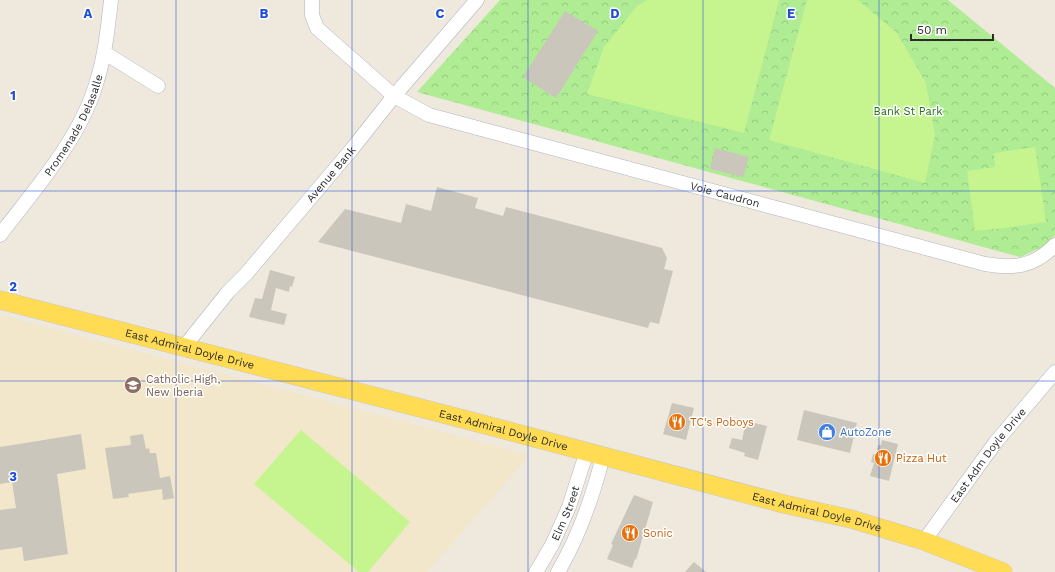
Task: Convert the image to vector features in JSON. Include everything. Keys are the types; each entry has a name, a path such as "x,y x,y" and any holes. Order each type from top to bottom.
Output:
{"main road":[{"name":"East Admiral Doyle Drive","path":"0,300 784,504 851,519 924,541 1003,572"}],"street":[{"name":"Promenade Delasalle","path":"0,235 53,166 75,131 95,88 105,53 112,0"},
{"name":"Voie Caudron","path":"312,0 312,15 317,28 394,96 429,115 985,264 1012,267 1026,264 1039,259 1055,245"},
{"name":"Avenue Bank","path":"184,347 228,292 246,274 352,149 394,96 477,0"},
{"path":"105,53 158,86"},
{"name":"East Adm Doyle Drive","path":"924,541 995,443 1055,372"},
{"name":"Elm Street","path":"536,572 552,545 595,454"},
{"name":"Elm Street","path":"558,572 567,557 588,506 595,454"}],"shaded area":[{"name":"Catholic High, New Iberia","path":"0,315 530,455 427,572 0,572"}],"green space":[{"name":"Bank St Park","path":"500,0 948,0 1055,88 1055,235 1047,245 1020,257 417,92"},
{"path":"647,0 779,0 744,133 587,94 604,47 637,6"},
{"path":"807,0 858,0 897,33 926,83 935,135 925,183 769,140"},
{"path":"1035,147 1046,222 975,231 967,171 995,167 994,153"},
{"path":"301,430 410,522 368,572 359,572 254,484"}],"building":[{"path":"565,11 598,31 556,98 523,77"},
{"path":"715,148 749,157 743,177 710,169"},
{"path":"437,187 478,198 475,208 503,216 506,207 662,248 667,258 664,269 673,271 659,324 650,322 648,328 318,242 345,209 401,223 406,204 431,211"},
{"path":"270,270 295,277 292,287 290,286 289,292 276,288 271,310 287,314 284,325 249,317 255,298 262,299"},
{"name":"TC's Poboys","path":"672,403 694,408 686,440 663,434"},
{"name":"AutoZone","path":"804,410 857,423 850,453 797,440"},
{"path":"750,422 767,426 758,460 744,456 745,453 729,448 732,438 742,440 745,426 748,427"},
{"path":"81,434 86,469 57,474 68,554 24,561 22,547 0,550 0,510 16,508 12,482 0,484 0,447"},
{"path":"143,434 146,449 149,448 150,453 156,453 160,478 170,476 174,498 163,500 162,489 128,494 129,497 113,499 105,448 131,445 130,436"},
{"name":"Pizza Hut","path":"882,440 898,444 889,481 870,476 874,463 871,462 873,454 876,454 878,445 881,445"},
{"name":"Sonic","path":"634,495 653,502 636,560 635,559 632,568 607,559 613,545 611,544"},
{"path":"694,562 706,572 685,572"}],"place":[{"name":"Catholic High, New Iberia","path":"133,385"},
{"name":"TC's Poboys","path":"677,422"},
{"name":"AutoZone","path":"827,432"},
{"name":"Pizza Hut","path":"883,458"},
{"name":"Sonic","path":"630,533"}]}
